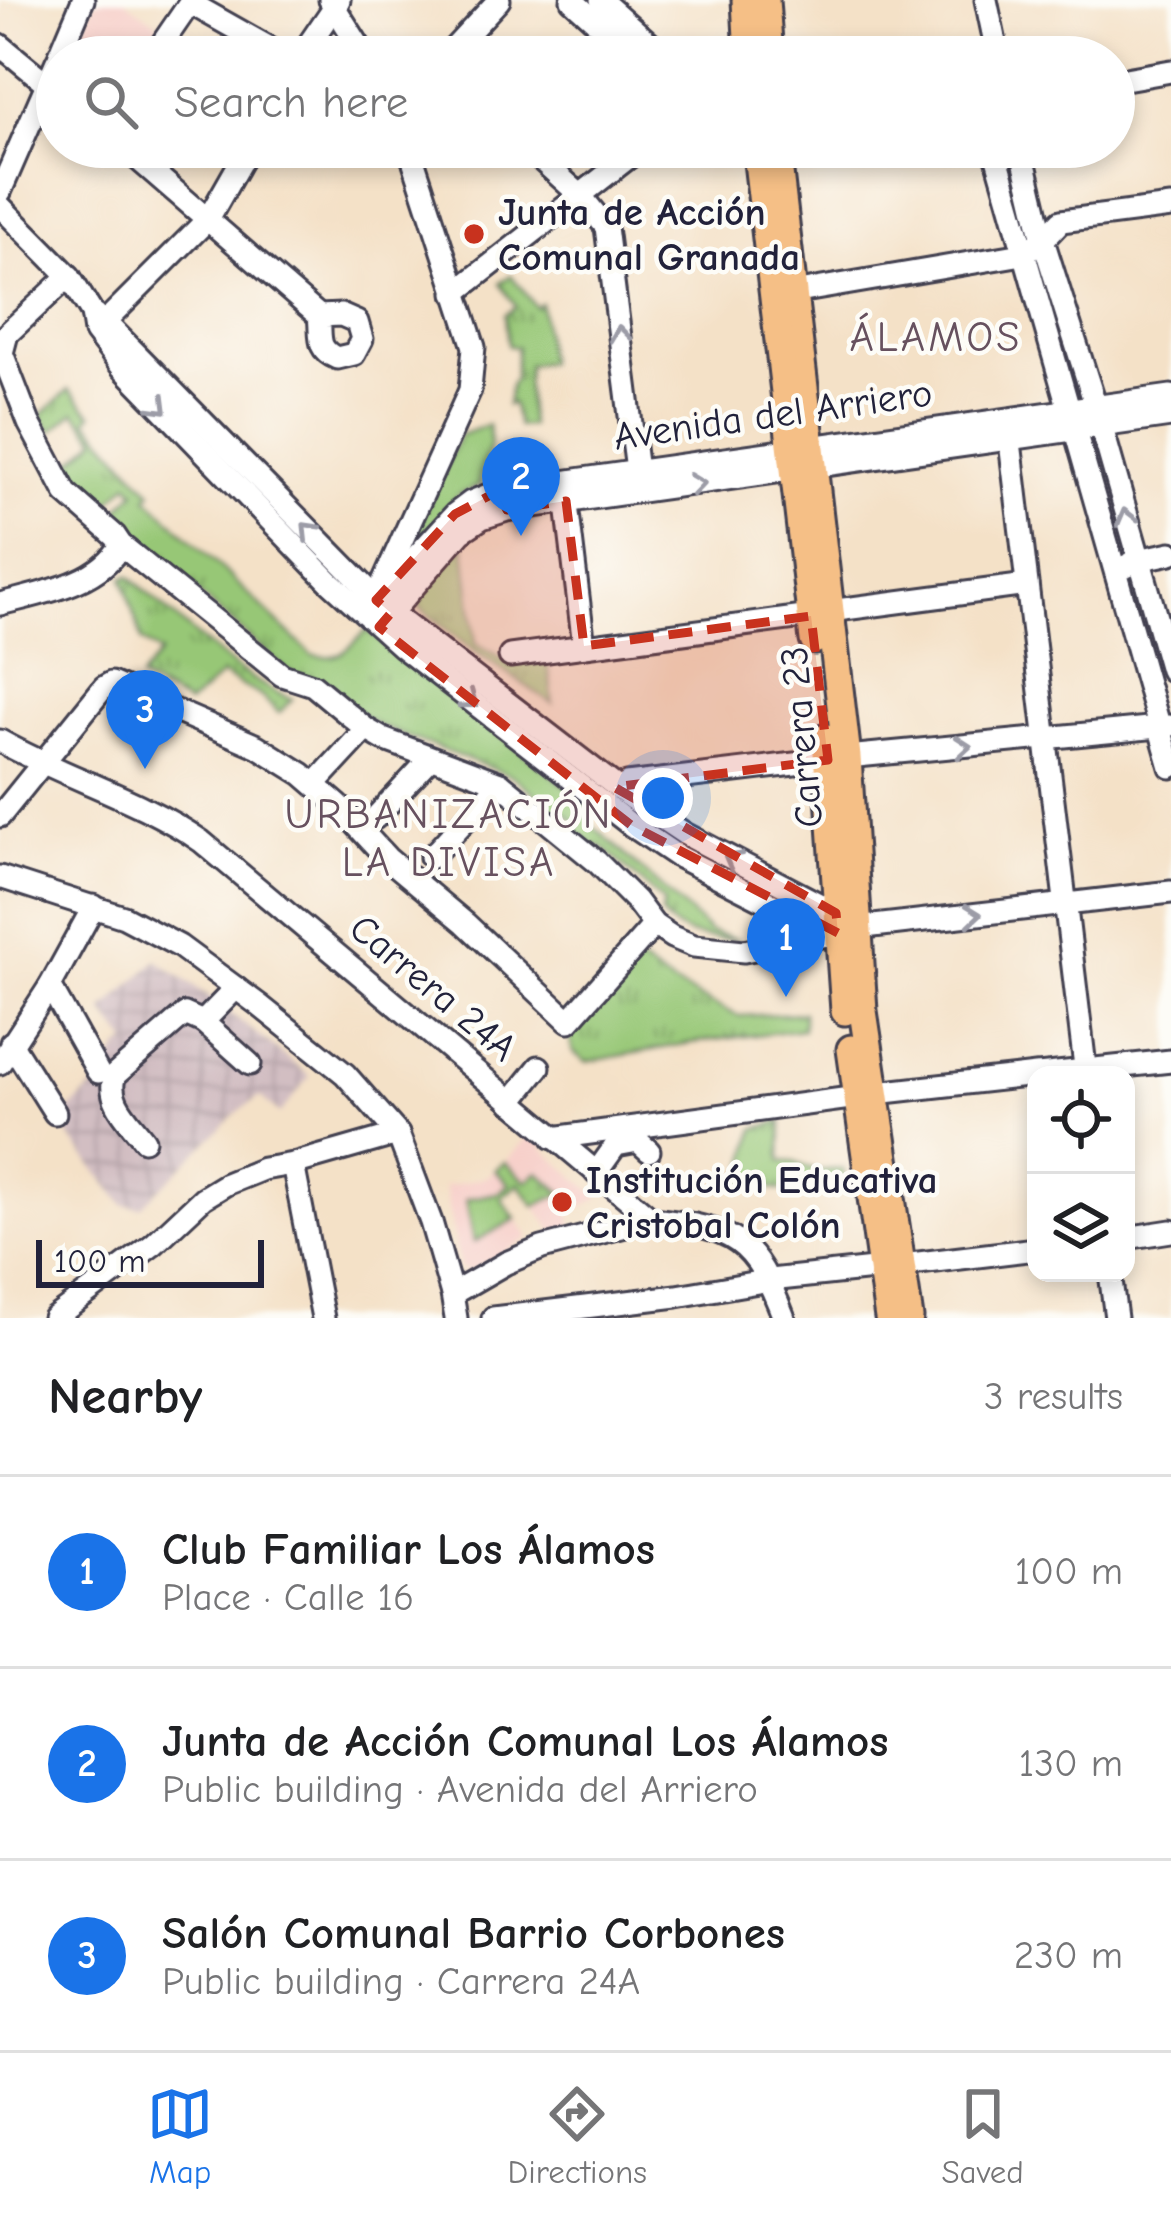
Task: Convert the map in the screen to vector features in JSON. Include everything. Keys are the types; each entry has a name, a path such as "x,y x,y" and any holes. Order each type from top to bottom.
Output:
{"main road":[{"path":"746,0 748,36"},
{"path":"765,0 768,36"},
{"name":"Carrera 23","path":"763,168 838,759 843,925 863,1011 867,1095 892,1267 909,1318"},
{"name":"Carrera 23","path":"764,168 792,293 802,458"},
{"name":"Carrera 23","path":"889,1318 892,1267"}],"street":[{"path":"67,36 82,0"},
{"path":"466,36 499,0"},
{"path":"572,0 612,36"},
{"path":"601,0 641,36"},
{"path":"986,0 994,36"},
{"path":"168,36 191,2 250,36"},
{"path":"313,36 335,2 354,36"},
{"path":"0,45 36,75"},
{"path":"1135,77 1171,71"},
{"path":"0,192 36,120"},
{"path":"148,168 324,320"},
{"path":"97,322 208,219 237,168"},
{"path":"378,614 470,390 474,346 416,168"},
{"path":"550,168 606,227 638,481"},
{"path":"455,293 616,168"},
{"path":"1000,168 1165,726 1171,767"},
{"path":"1026,168 1043,240 1171,670"},
{"path":"0,206 69,276 122,367 378,614 632,825 690,862 803,920 843,925"},
{"path":"792,293 1023,254 1060,221 1171,207"},
{"path":"69,276 7,334 2,353 29,423 66,493 121,545 282,675 313,685 383,739 500,783 597,862 654,925 672,937 694,946 743,952 843,925 1171,892"},
{"name":"Avenida del Arriero","path":"378,614 461,532 502,500 1098,416 1171,396"},
{"name":"Avenida del Arriero","path":"1098,416 1171,416"},
{"path":"1008,429 1085,1066"},
{"path":"565,491 584,646"},
{"path":"0,604 91,575 121,545"},
{"path":"1116,571 1138,560 1171,553"},
{"path":"510,656 1027,585"},
{"path":"378,614 686,834 843,925"},
{"path":"0,816 111,683 257,746 316,784 386,858 461,920 569,1022 654,925"},
{"path":"619,789 627,784 838,759 1165,726"},
{"path":"316,784 366,729"},
{"name":"Carrera 24A","path":"0,741 42,764 131,800 201,841 652,1219"},
{"path":"375,818 431,758"},
{"path":"431,857 500,783"},
{"path":"0,877 124,917 178,946 345,1074 398,1134 431,1222 455,1314"},
{"path":"55,1113 5,1053 50,986 94,906"},
{"path":"50,986 98,1072"},
{"path":"203,1022 236,988"},
{"path":"144,1140 110,1088 115,1076 184,1014 203,1022 250,1064"},
{"path":"1132,1066 1171,1061"},
{"path":"511,1102 539,1067"},
{"path":"553,1138 1027,1076"},
{"path":"54,1318 226,1184 263,1169 398,1134"},
{"path":"596,1173 616,1145 638,1142 649,1151"},
{"path":"293,1164 323,1318"},
{"path":"455,1314 506,1263 542,1248 652,1219 725,1232 750,1252 770,1280 784,1318"},
{"path":"1135,1237 1171,1231"},
{"path":"493,1318 678,1307 770,1280 1027,1250"},
{"path":"1112,1282 1116,1318"}],"highlighted area":[{"path":"498,491 507,510 566,501 584,646 811,616 828,760 614,787 836,913 838,933 631,825 379,627 391,613 376,600 455,514"}],"shaded area":[{"path":"96,0 124,0 160,25 152,36 80,36"},
{"path":"157,960 310,1076 280,1114 260,1097 239,1111 141,1207 124,1205 57,1121 93,1088 128,1043 103,1011"},
{"name":"Institución Educativa Cristobal Colón","path":"531,1133 600,1198 569,1212 574,1230 555,1233 519,1185 501,1198 530,1238 469,1272 460,1267 444,1187 486,1177"}],"green space":[{"path":"511,275 536,307 541,304 547,362 528,365 530,426 518,427 512,403 507,405 517,347 508,346 505,315 516,307 500,283"},
{"path":"69,390 92,414 87,420 152,492 147,497 312,655 337,655 367,630 588,803 590,823 710,932 740,940 697,936 668,922 661,914 664,903 601,846 590,845 575,832 579,825 559,808 553,813 512,776 381,727 285,669 110,517 136,491 129,483 100,508 77,487 66,467 97,439 75,412 51,432 40,416"},
{"path":"488,425 490,444 480,485 458,495 405,553 460,435"},
{"path":"465,547 476,643 511,663 548,662 553,704 419,607 421,586"},
{"path":"129,576 229,662 292,699 279,713 259,695 222,675 188,705 140,679 160,653 142,641 123,578"},
{"path":"634,958 672,984 738,1016 803,1013 803,1029 586,1062 573,1052 568,1032"},
{"path":"782,1121 781,1161 816,1171 843,1169 845,1183 780,1190 741,1184 755,1129"},
{"path":"505,1162 527,1182 538,1172 563,1193 535,1206 519,1184 501,1198 516,1219 474,1242 466,1199 498,1193 509,1184 495,1170"}],"place":[{"name":"Junta de Acción Comunal Granada","path":"474,234"},
{"name":"Junta de Acción Comunal Los Álamos","path":"521,536"},
{"name":"Salón Comunal Barrio Corbones","path":"145,769"},
{"name":"Club Familiar Los Álamos","path":"786,997"},
{"name":"Institución Educativa Cristobal Colón","path":"562,1202"}],"district":[{"name":"ÁLAMOS","path":"936,337"},
{"name":"URBANIZACIÓN LA DIVISA","path":"449,838"}]}
